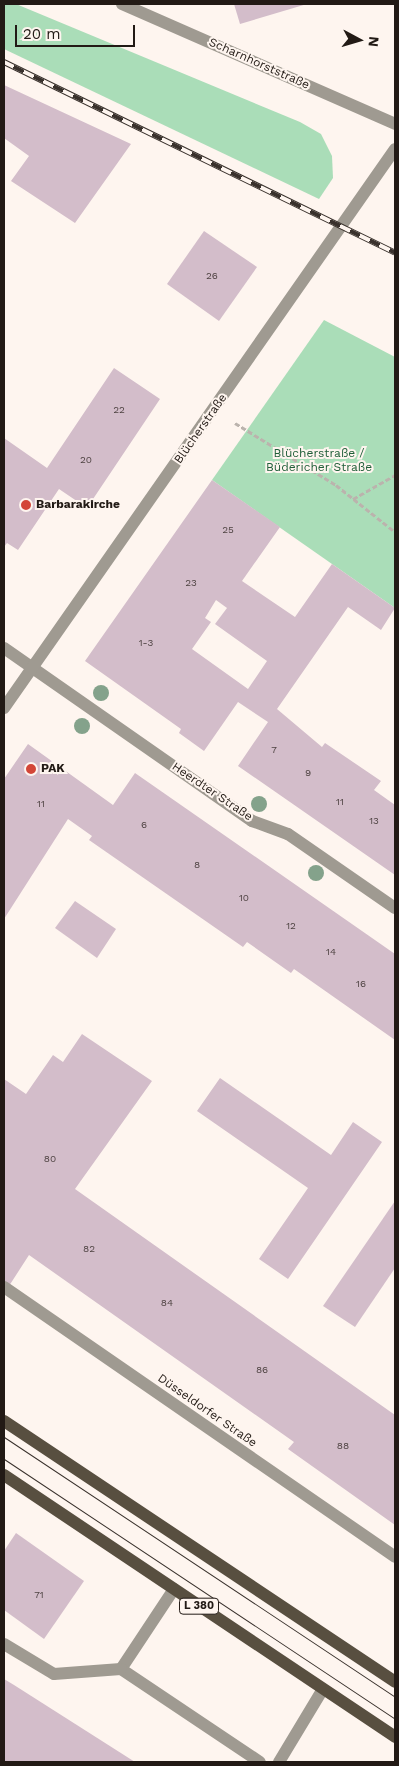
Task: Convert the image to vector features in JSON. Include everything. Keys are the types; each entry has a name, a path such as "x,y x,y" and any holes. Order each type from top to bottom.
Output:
{"main road":[{"path":"4,1421 395,1682"},
{"name":"L 380","path":"4,1475 395,1737"}],"street":[{"name":"Scharnhorststraße","path":"122,4 395,124"},
{"name":"Blücherstraße","path":"4,708 215,410 395,148"},
{"name":"Heerdter Straße","path":"4,648 252,821 288,834 395,908"},
{"name":"Düsseldorfer Straße","path":"4,1287 395,1557"},
{"path":"121,1669 174,1589"},
{"path":"4,1644 54,1674 121,1669 260,1762"},
{"path":"278,1762 323,1689"}],"path":[{"path":"215,410 353,498 395,532"},
{"path":"353,498 395,475"}],"green space":[{"path":"4,4 16,4 300,122 321,134 332,156 333,178 319,199 4,49"},
{"name":"Blücherstraße / Büdericher Straße","path":"324,320 395,357 395,608 212,480"}],"building":[{"path":"234,4 307,4 240,24"},
{"path":"4,85 131,144 75,223 11,181 29,156 4,138"},
{"path":"204,231 257,267 219,321 167,284"},
{"path":"114,368 160,399 87,508 59,489 18,550 7,543 4,547 4,438 47,468"},
{"path":"212,480 280,527 242,581 295,617 332,564 395,608 381,630 348,607 277,709 322,747 325,743 381,781 374,790 395,805 395,875 238,766 268,722 238,702 204,751 179,733 181,729 85,661","holes":["216,600 227,608 215,624 267,661 248,689 192,649 211,622 205,618"]},
{"path":"28,744 113,805 135,773 395,954 395,1040 294,969 291,973 247,942 243,947 89,840 92,836 68,819 4,919 4,779"},
{"path":"75,901 116,929 97,958 55,928"},
{"path":"82,1034 152,1081 75,1189 395,1415 395,1525 288,1449 294,1442 29,1255 9,1286 4,1282 4,1079 26,1094 53,1055 63,1062"},
{"path":"220,1078 331,1155 353,1122 382,1142 288,1279 259,1259 308,1188 197,1111"},
{"path":"395,1201 395,1268 355,1327 323,1306"},
{"path":"16,1533 84,1581 44,1639 4,1610 4,1551"},
{"path":"4,1679 14,1685 135,1762 4,1762"}],"tram line":[{"path":"4,1437 395,1697"},
{"path":"4,1459 395,1719"}],"railway":[{"path":"4,62 395,253"}],"place":[{"name":"Barbarakirche","path":"26,505"},
{"name":"PAK","path":"31,769"}]}
